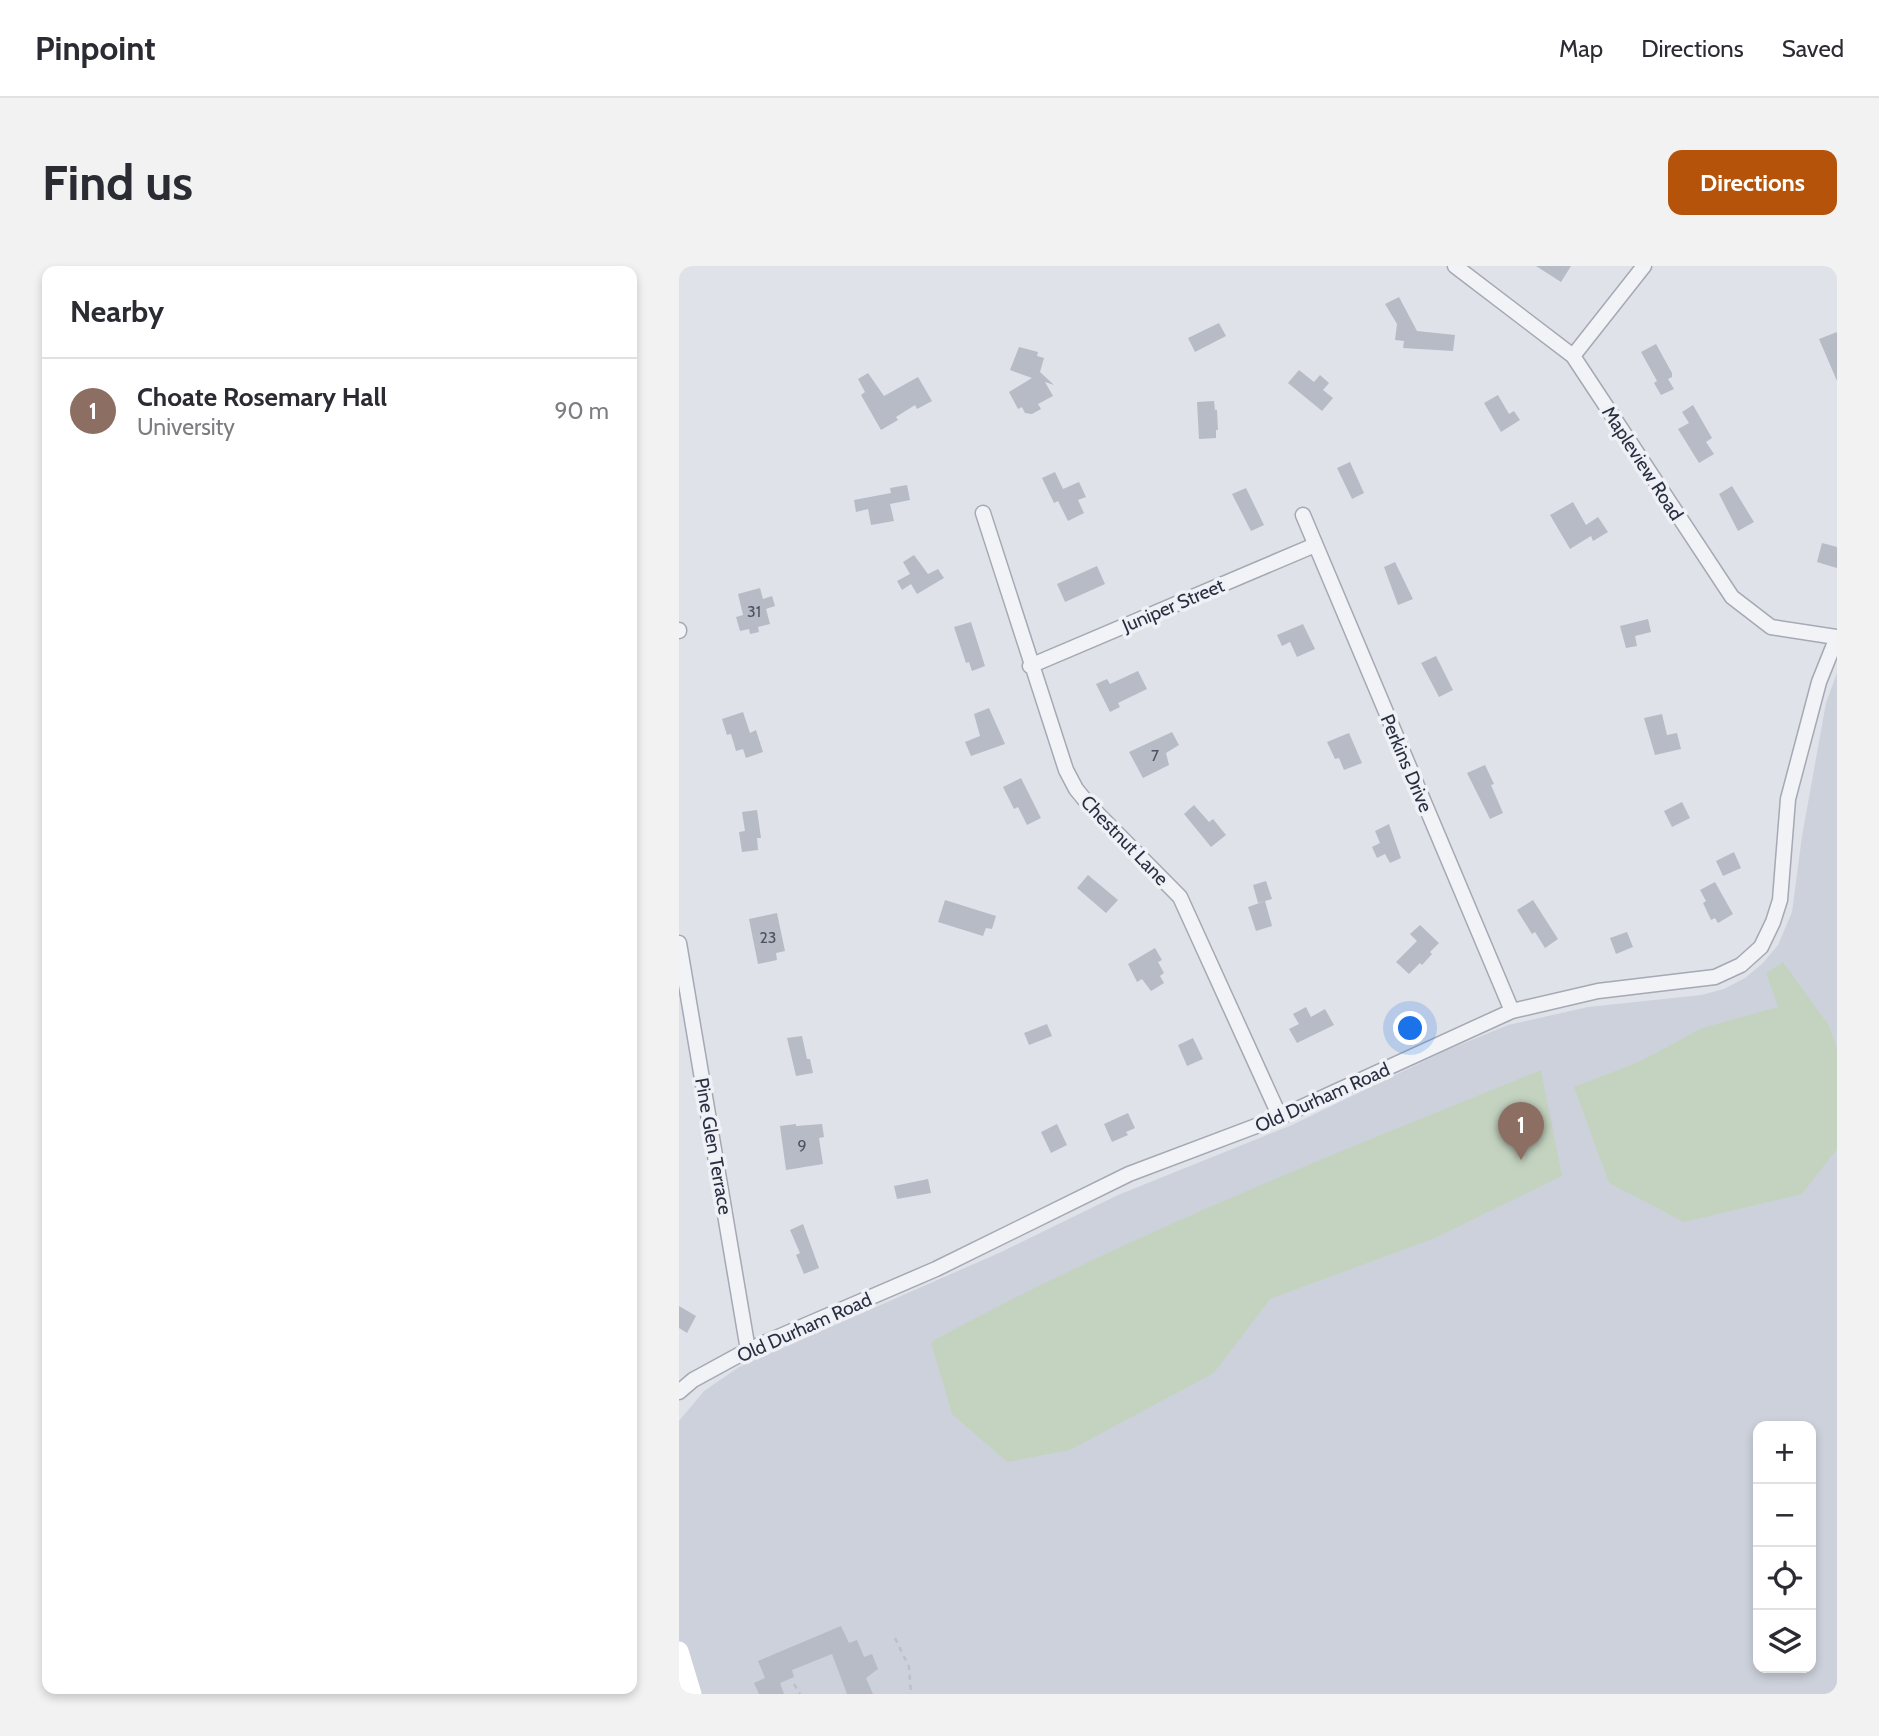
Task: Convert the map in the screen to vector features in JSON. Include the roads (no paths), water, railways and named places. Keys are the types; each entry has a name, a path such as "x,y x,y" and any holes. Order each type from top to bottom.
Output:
{"main road":[{"path":"679,1651 692,1694"}],"street":[{"name":"Mapleview Road","path":"1455,266 1573,356 1732,597 1771,627 1836,637"},
{"path":"1573,356 1644,266"},
{"name":"Chestnut Lane","path":"983,513 1030,666 1066,770 1089,805 1180,897 1280,1117"},
{"name":"Perkins Drive","path":"1303,515 1512,1011"},
{"name":"Juniper Street","path":"1030,666 1315,545"},
{"name":"Old Durham Road","path":"679,1392 693,1380 748,1350 936,1269 1129,1174 1280,1117 1512,1011 1598,991 1715,977 1741,965 1761,947 1780,900 1787,799 1819,682 1836,637"},
{"name":"Pine Glen Terrace","path":"679,943 748,1350"}],"place":[{"name":"Choate Rosemary Hall","path":"1521,1160"}]}
